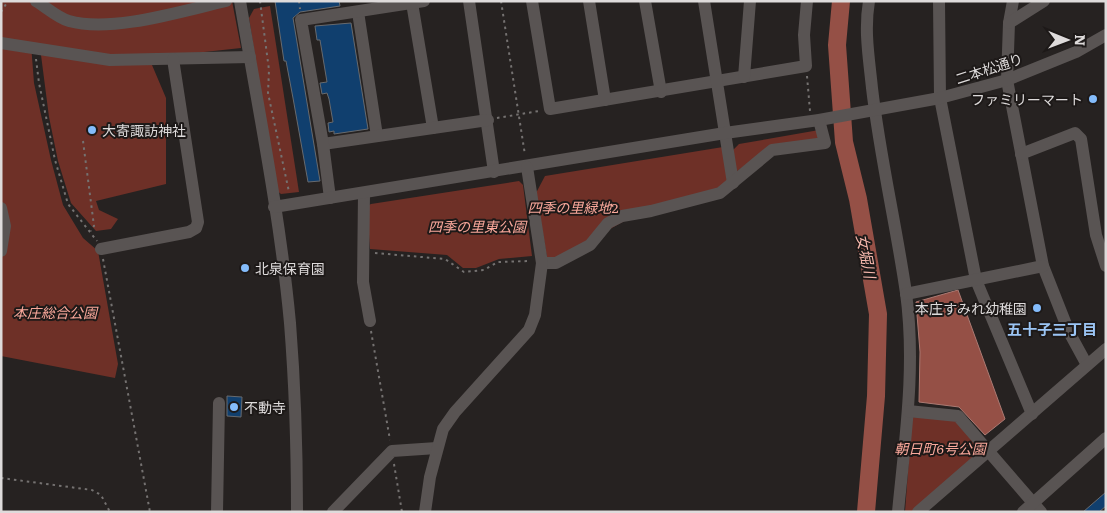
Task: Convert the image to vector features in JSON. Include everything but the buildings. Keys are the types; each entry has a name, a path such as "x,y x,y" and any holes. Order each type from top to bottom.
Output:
{"street":[{"path":"36,1 67,21 97,25 144,18 226,1"},
{"path":"240,1 274,207 290,321 296,401 297,512"},
{"path":"469,1 488,120 494,172"},
{"path":"532,1 550,109 661,92 806,66 804,35 807,1"},
{"path":"589,1 605,100"},
{"path":"645,1 661,92"},
{"path":"704,1 733,183"},
{"path":"744,77 750,1"},
{"path":"869,1 865,26 875,111 906,294 911,353 908,411 898,512"},
{"path":"939,1 940,98 976,280 1032,414"},
{"path":"1012,1 1009,23 1007,80 1043,266 1069,332 1087,365"},
{"path":"1009,23 1044,1"},
{"path":"330,198 323,144 301,20 418,2 433,128"},
{"path":"358,12 377,136"},
{"name":"二本松通り","path":"274,207 527,168 725,133 875,111 940,98 1007,80 1076,52 1106,35"},
{"path":"1,44 110,60 250,57"},
{"path":"102,249 189,232 196,228 198,222 173,59"},
{"path":"323,144 488,120"},
{"path":"542,263 556,263 590,245 608,223 622,216 652,211 720,193 772,150 825,143 818,120"},
{"path":"1021,154 1075,133 1081,139 1096,235 1106,266"},
{"path":"425,512 436,448 443,430 455,412 529,330 535,315 542,263 527,168"},
{"path":"364,194 363,282 370,321"},
{"path":"1,208 5,226 1,251"},
{"path":"906,294 1043,266"},
{"path":"918,512 1106,349"},
{"path":"217,512 219,403"},
{"path":"908,411 958,416 1037,507"},
{"path":"1023,512 1037,507 1106,438"},
{"path":"333,512 392,451 436,448"}],"path":[{"path":"1,12 8,1"},
{"path":"260,1 269,70 268,93 291,204"},
{"path":"501,1 527,168"},
{"path":"35,49 39,83 54,160 68,204 91,231 102,249 150,512"},
{"path":"806,66 818,120"},
{"path":"488,120 550,109"},
{"path":"84,141 94,226 91,231"},
{"path":"364,252 446,259 464,272 484,270 498,262 534,260 542,263"},
{"path":"370,321 402,512"},
{"path":"1,478 92,490 100,495 110,512"}],"green space":[{"name":"本庄総合公園","path":"1,1 232,1 241,48 186,54 109,56 31,44 34,83 63,205 83,238 98,251 118,364 115,378 1,356"},
{"path":"270,6 299,192 281,194 276,190 249,18 254,9"},
{"path":"41,55 152,65 166,98 166,184 96,201 99,210 118,219 111,229 96,231 71,203 58,161 49,117"},
{"path":"819,130 821,139 769,148 736,172 733,150 739,144"},
{"name":"四季の里緑地2","path":"723,147 728,182 720,190 646,209 556,259 547,258 536,193 545,176"},
{"name":"四季の里東公園","path":"519,181 523,185 532,256 499,259 476,268 463,268 447,255 370,249 367,206 371,204"},
{"name":"朝日町6号公園","path":"912,417 956,418 981,447 981,454 913,512 905,512"}],"shaded area":[{"path":"958,290 1005,419 985,435 959,407 919,402 920,352 916,302"}],"waterway":[{"name":"女堀川","path":"841,1 837,45 844,142 858,199 878,314 876,396 866,512"}],"place":[{"name":"ファミリーマート","path":"1093,99"},
{"name":"大寄諏訪神社","path":"92,130"},
{"name":"北泉保育園","path":"245,268"},
{"name":"本庄すみれ幼稚園","path":"1037,308"},
{"name":"不動寺","path":"234,407"}],"district":[{"name":"五十子三丁目","path":"1052,328"}]}
